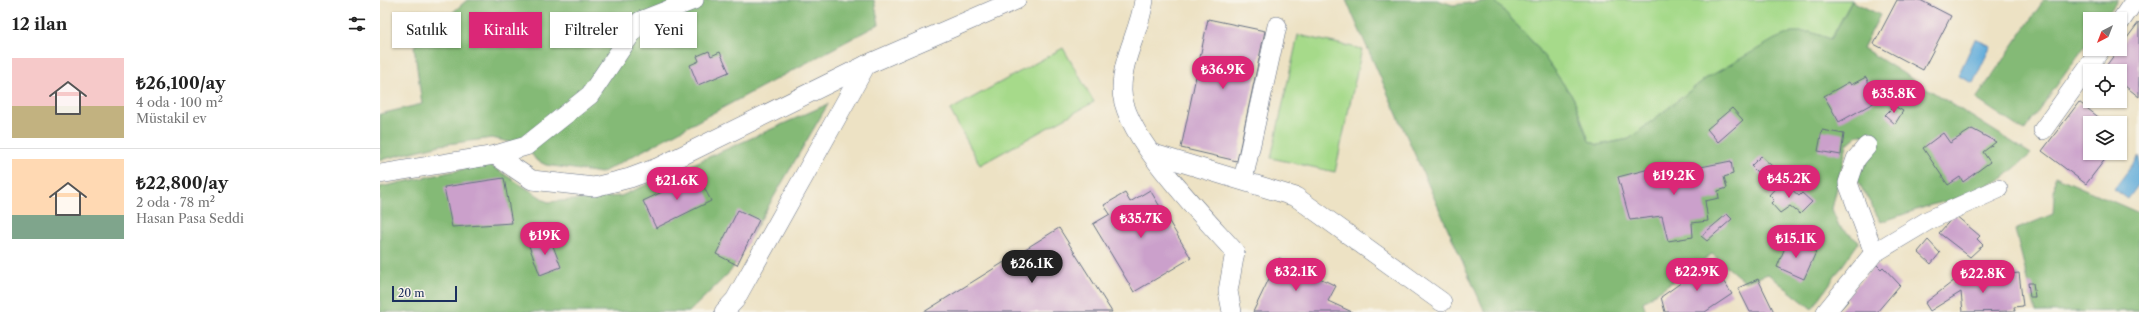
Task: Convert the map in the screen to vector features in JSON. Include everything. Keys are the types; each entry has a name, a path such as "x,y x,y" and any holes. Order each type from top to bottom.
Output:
{"street":[{"path":"380,174 495,155 526,146 590,95 640,21 694,0"},
{"path":"495,155 532,180 594,187 630,178 657,168 866,65 1016,0"},
{"path":"1144,0 1124,64 1122,90 1126,112 1139,138 1235,252 1228,290 1232,312"},
{"path":"2127,12 2135,0"},
{"path":"1243,180 1278,26"},
{"path":"2044,130 2096,56"},
{"path":"724,312 735,300 747,280 866,65"},
{"path":"1867,146 1856,159 1848,183 1874,253"},
{"path":"1151,153 1296,197 1442,302"},
{"path":"1826,312 1874,253 1929,220 1998,189"}],"green space":[{"path":"467,0 874,0 879,24 601,173 546,165 536,160 526,146 492,138 440,145 380,160 380,114 422,104 414,48 461,48 461,12 453,12"},
{"path":"1346,0 1437,0 1453,5 1494,0 1538,48 1574,99 1589,141 1598,145 1629,139 1705,79 1775,39 1792,32 1810,32 1831,39 1852,1 1880,15 1863,48 2031,154 2003,178 1968,196 1931,205 1881,222 1856,178 1878,145 1872,135 1858,135 1847,144 1832,209 1839,226 1859,242 1812,309 1768,274 1745,282 1712,254 1643,302 1646,312 1485,312"},
{"path":"1494,0 1852,0 1831,39 1810,32 1705,79 1629,139 1598,145 1589,141 1574,99 1538,48"},
{"path":"2044,0 2118,0 2109,12 2083,12 2083,49 2024,131 1976,99"},
{"path":"1298,35 1362,49 1335,172 1271,158"},
{"path":"1063,48 1094,102 980,165 950,110"},
{"path":"828,104 730,272 689,312 380,312 380,187 488,164 548,202 621,196"},
{"path":"2055,176 2139,213 2139,311 2036,312 2015,230 2053,214"}],"water":[{"path":"1975,39 1991,46 1973,83 1958,76"},
{"path":"2139,156 2139,184 2128,199 2114,189"}],"building":[{"path":"1897,0 1920,0 1951,16 1923,70 1874,44"},
{"path":"1208,19 1265,31 1237,161 1181,148"},
{"path":"2139,22 2139,97 2127,88 2127,64 2108,64 2114,56 2127,56 2127,38"},
{"path":"709,51 711,56 720,52 729,72 698,85 690,65 699,61 697,56"},
{"path":"1866,77 1877,101 1839,122 1824,96 1849,82 1851,85"},
{"path":"2079,102 2083,105 2083,108 2087,108 2097,116 2083,116 2083,160 2105,160 2086,184 2042,151"},
{"path":"1894,106 1903,111 1895,124 1885,115"},
{"path":"1732,108 1743,120 1718,142 1707,129"},
{"path":"1972,129 1996,142 1983,152 1990,162 1963,182 1960,177 1948,185 1923,148 1943,133 1950,143"},
{"path":"1822,130 1844,134 1841,155 1818,151"},
{"path":"1761,156 1773,167 1762,177 1751,166"},
{"path":"1731,161 1733,174 1724,177 1727,188 1718,191 1719,198 1705,201 1708,221 1692,223 1693,237 1668,241 1662,216 1630,220 1618,177 1653,168 1655,176"},
{"path":"698,175 711,201 656,228 643,201"},
{"path":"504,178 512,223 452,227 444,187"},
{"path":"1782,181 1799,196 1802,193 1812,202 1800,214 1790,206 1780,213 1771,203 1774,200 1769,195"},
{"path":"1150,190 1191,258 1134,292 1093,224 1110,214 1104,205 1125,193 1130,202"},
{"path":"738,210 759,220 737,265 716,254"},
{"path":"1727,214 1732,219 1707,241 1701,236"},
{"path":"1955,215 1980,236 1977,239 1983,245 1970,257 1939,233"},
{"path":"1059,228 1112,312 924,312"},
{"path":"550,238 561,267 540,275 529,246"},
{"path":"1788,240 1816,252 1804,279 1777,267"},
{"path":"1928,240 1940,253 1931,264 1918,252"},
{"path":"1279,258 1336,286 1328,301 1352,312 1253,312"},
{"path":"1710,262 1732,294 1705,312 1665,312 1661,297"},
{"path":"1876,264 1881,269 1883,267 1900,285 1877,312 1838,312 1849,300 1846,298"},
{"path":"1968,270 1968,282 1986,280 1986,277 2019,273 2023,306 2014,307 2015,311 1963,312 1961,292 1930,311 1925,303"},
{"path":"1758,279 1774,312 1750,312 1738,288"},
{"path":"2028,283 2033,283 2035,297 2030,297"}]}
